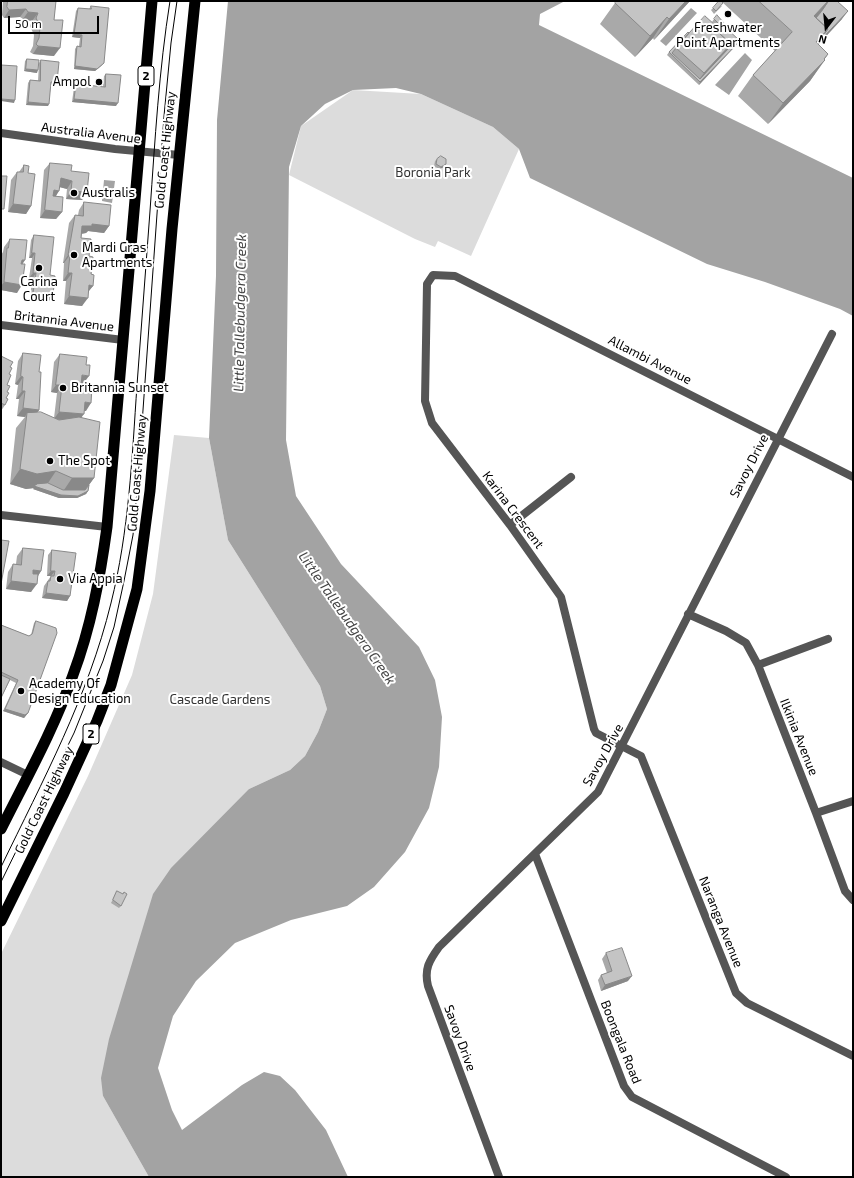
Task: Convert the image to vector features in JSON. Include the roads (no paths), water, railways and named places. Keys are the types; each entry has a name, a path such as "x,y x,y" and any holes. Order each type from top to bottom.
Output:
{"highway":[{"name":"Gold Coast Highway","path":"1,829 62,704 83,646 97,594 107,528 152,1"},
{"name":"Gold Coast Highway","path":"1,921 64,793 97,721 111,685 137,589 150,491 179,155 195,1"}],"street":[{"name":"Australia Avenue","path":"1,133 179,155"},
{"name":"Allambi Avenue","path":"433,275 455,276 853,477"},
{"name":"Karina Crescent","path":"433,275 427,284 424,401 432,423 510,525 561,597 594,729 596,733 622,746"},
{"name":"Britannia Avenue","path":"1,325 124,340"},
{"name":"Savoy Drive","path":"499,1177 428,986 426,974 428,962 439,947 598,792 777,438 832,334"},
{"path":"510,525 571,477"},
{"path":"1,515 107,528"},
{"name":"Ilkinia Avenue","path":"688,614 726,630 746,643 758,665 845,891 853,900"},
{"path":"758,665 828,639"},
{"name":"Naranga Avenue","path":"622,746 641,756 736,993 747,1003 853,1056"},
{"path":"1,762 28,775"},
{"path":"816,813 853,800"},
{"name":"Boongala Road","path":"535,854 624,1086 632,1097 786,1177"}],"water":[{"name":"Little Tallebudgera Creek","path":"228,1 565,1 540,14 539,25 853,178 853,316 840,309 765,282 707,264 530,178 519,149 493,127 421,94 396,88 353,90 325,104 301,126 289,167 286,440 296,496 341,564 419,647 435,680 442,717 439,767 429,808 405,852 374,887 347,906 291,920 235,943 196,981 173,1016 158,1068 172,1110 182,1130 242,1085 264,1072 280,1076 295,1090 326,1130 348,1177 149,1177 103,1096 101,1078 109,1039 153,894 171,868 249,789 290,770 305,756 318,732 327,709 320,686 228,540 209,438 216,276 217,120"},
{"path":"691,8 697,13 666,46 660,41"},
{"path":"745,53 752,60 729,95 715,85"},
{"path":"104,180 115,181 112,203 102,201"}],"tram line":[{"path":"1,867 48,770 77,705 101,638 117,576 129,494 158,105 170,1"},
{"path":"1,882 74,733 103,661 114,627 124,581 133,535 164,116 171,43 177,1"}],"place":[{"name":"Freshwater Point Apartments","path":"728,14"},
{"name":"Ampol","path":"99,82"},
{"name":"Australis","path":"74,193"},
{"name":"Mardi Gras Apartments","path":"74,255"},
{"name":"Carina Court","path":"39,268"},
{"name":"Britannia Sunset","path":"63,388"},
{"name":"The Spot","path":"50,461"},
{"name":"Via Appia","path":"60,579"},
{"name":"Academy Of Design Education","path":"21,691"}],"park label":[{"name":"Boronia Park","path":"433,173"},
{"name":"Cascade Gardens","path":"220,700"}]}
